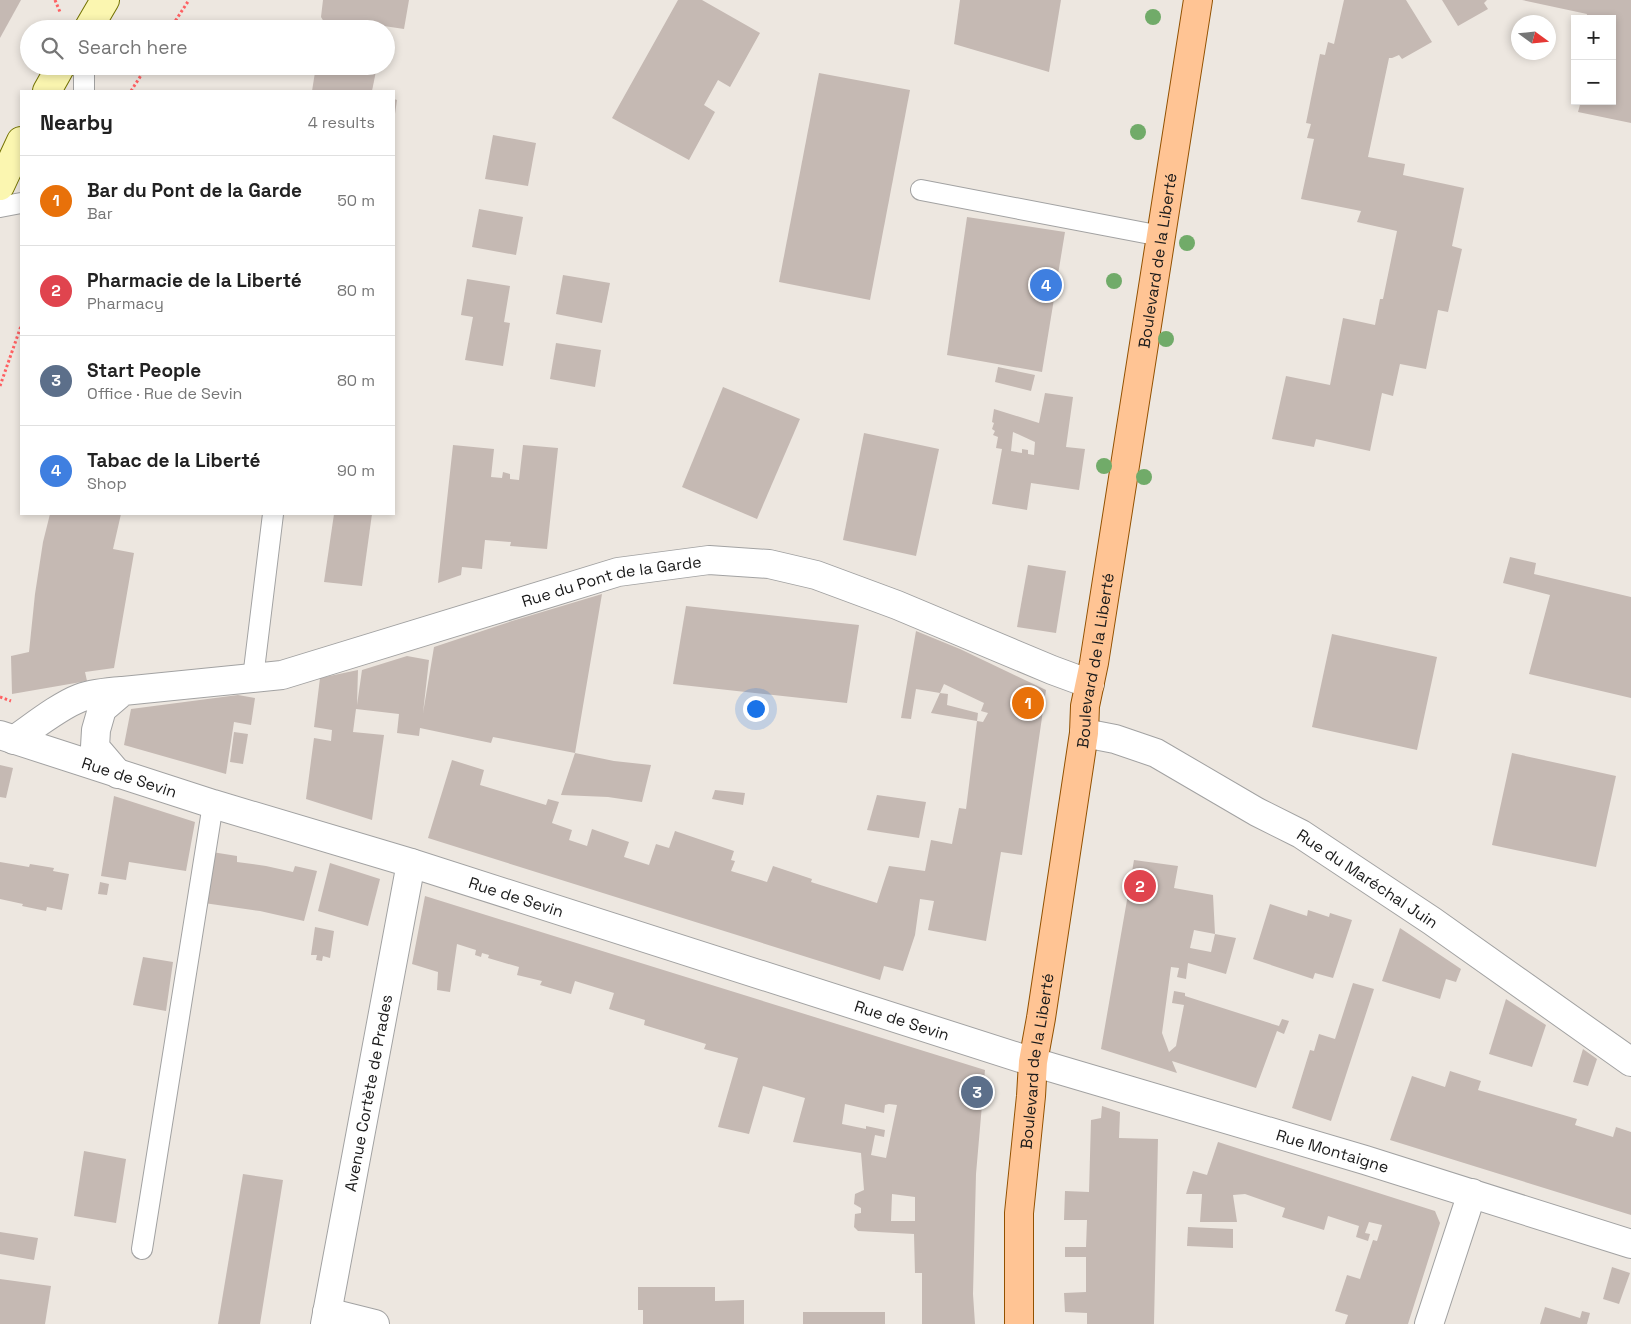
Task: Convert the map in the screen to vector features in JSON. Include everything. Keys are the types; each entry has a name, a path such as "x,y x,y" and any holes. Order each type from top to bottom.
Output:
{"main road":[{"name":"Boulevard de la Liberté","path":"1019,1324 1018,1213 1033,1062 1084,734 1085,706 1198,0"}],"street":[{"path":"94,20 106,0"},
{"path":"48,90 56,75"},
{"path":"0,186 20,143"},
{"name":"Rue du Pont de la Garde","path":"7,738 80,698 123,691 282,675 618,572 709,560 770,564 816,575 897,605 1090,684"},
{"path":"118,774 95,747 96,730 102,709 123,691"},
{"name":"Rue du Maréchal Juin","path":"1084,734 1115,739 1156,753 1257,812 1301,834 1432,921 1631,1062"},
{"name":"Rue de Sevin","path":"7,738 213,804 411,863 1033,1062"},
{"name":"Avenue Cortète de Prades","path":"326,1318 411,863"},
{"name":"Rue Montaigne","path":"1033,1062 1365,1160 1631,1244"},
{"path":"1429,1324 1472,1193"},
{"path":"326,1318 375,1324"}],"lane":[{"path":"84,75 84,90"},
{"path":"921,190 1161,236"},
{"path":"0,207 20,203"},
{"path":"253,678 273,515"},
{"path":"142,1249 213,804"}],"path":[{"path":"176,20 189,0"},
{"path":"132,90 141,75"},
{"path":"0,386 20,329"}],"building":[{"path":"0,0 21,0 0,38"},
{"path":"323,0 409,0 404,29 395,28 395,20 323,20 321,17"},
{"path":"678,0 702,0 760,33 730,87 718,80 704,105 715,112 689,160 612,118"},
{"path":"960,0 1061,0 1049,72 954,44"},
{"path":"1344,0 1406,0 1432,42 1402,59 1399,55 1389,58 1368,157 1405,164 1403,175 1464,188 1452,246 1462,249 1448,312 1438,310 1426,369 1400,364 1393,396 1382,393 1370,451 1316,439 1314,447 1272,439 1286,376 1330,385 1343,318 1375,325 1380,299 1383,299 1397,231 1357,222 1361,211 1301,199 1314,139 1307,138 1311,124 1306,123 1320,54 1325,55 1328,42 1334,44"},
{"path":"1442,0 1487,0 1484,3 1488,9 1458,26"},
{"path":"1522,0 1631,0 1631,123 1578,112 1580,105 1616,105 1616,15 1587,14"},
{"path":"819,73 910,90 870,300 779,282"},
{"path":"315,75 375,75 372,90 312,90"},
{"path":"493,135 536,143 528,186 485,179"},
{"path":"479,209 523,217 516,255 472,247"},
{"path":"967,217 1065,232 1042,372 947,355"},
{"path":"563,275 610,283 602,323 556,314"},
{"path":"467,279 510,286 504,322 510,323 503,366 465,360 473,317 461,315"},
{"path":"556,343 601,350 595,387 550,379"},
{"path":"998,367 1035,375 1031,391 995,382"},
{"path":"723,387 800,419 757,519 682,487"},
{"path":"1045,393 1073,397 1066,447 1085,449 1079,490 1031,483 1027,510 992,504 1002,449 996,448 998,437 993,435 995,431 992,429 994,409 1039,423","holes":["1013,432 1035,442 1034,455 1028,454 1028,450 1022,449 1022,453 1011,451"]},
{"path":"864,433 939,449 916,556 843,540"},
{"path":"453,445 494,449 491,477 502,478 503,472 510,474 510,479 519,480 523,445 558,448 547,549 510,546 511,542 485,540 482,569 462,567 461,575 438,583"},
{"path":"50,515 121,515 113,549 134,553 114,668 85,672 87,681 12,694 11,656 29,652 43,542"},
{"path":"334,515 372,515 362,586 324,582"},
{"path":"1510,557 1536,563 1534,574 1631,597 1631,698 1529,674 1550,595 1503,583"},
{"path":"1028,565 1066,571 1056,633 1017,627"},
{"path":"602,594 575,753 493,737 491,743 420,728 419,736 397,733 399,714 356,709 353,732 384,735 372,820 306,799 314,738 331,741 332,730 314,727 320,678 358,670 357,705 362,670 407,656 429,660 423,713 434,647"},
{"path":"686,606 859,625 847,703 673,684"},
{"path":"916,631 960,649 1046,690 1022,855 1001,852 986,941 928,930 934,901 920,899 915,935 903,971 884,966 880,980 428,838 452,760 484,770 480,785 546,805 548,799 559,802 552,823 572,830 569,840 587,846 592,829 629,842 624,857 649,865 656,844 669,848 675,831 734,851 731,860 735,861 731,871 767,882 773,866 812,879 811,882 877,903 889,866 925,871 931,840 952,844 959,808 966,809 977,721 983,722 988,713 981,711 984,703 944,684 940,693 916,689 911,719 901,718"},
{"path":"1332,634 1437,657 1417,750 1312,727"},
{"path":"940,693 948,694 947,705 978,713 977,721 931,713"},
{"path":"238,695 255,698 251,725 234,722 226,774 124,745 131,709"},
{"path":"234,732 248,734 243,764 230,762"},
{"path":"575,753 614,761 651,765 642,802 608,797 561,795"},
{"path":"1512,753 1616,776 1596,867 1492,845"},
{"path":"0,765 13,768 6,798 0,797"},
{"path":"715,790 745,793 743,805 712,799"},
{"path":"877,795 926,802 919,838 867,830"},
{"path":"114,796 195,822 186,871 129,862 126,880 101,876"},
{"path":"212,852 237,856 237,862 293,872 295,866 317,871 304,921 260,911 204,903"},
{"path":"1134,860 1178,866 1174,888 1213,895 1215,934 1236,938 1226,974 1188,963 1186,979 1177,977 1179,968 1171,967 1162,1033 1169,1052 1176,1046 1184,1005 1172,1003 1174,991 1185,993 1185,996 1279,1026 1282,1019 1289,1021 1284,1034 1277,1031 1256,1088 1172,1061 1177,1073 1101,1049","holes":["1194,930 1215,934 1211,952 1190,948"]},
{"path":"0,862 29,867 30,864 54,868 53,871 69,874 62,910 47,907 46,911 0,899"},
{"path":"330,863 380,879 368,926 318,911"},
{"path":"100,882 109,884 107,895 98,894"},
{"path":"425,896 985,1070 976,1174 973,1294 975,1324 922,1324 922,1273 915,1273 914,1234 858,1231 854,1227 855,1214 861,1213 861,1208 854,1204 855,1194 864,1190 861,1153 793,1142 805,1098 763,1086 749,1134 718,1127 738,1058 704,1049 706,1044 644,1025 645,1020 609,1009 614,993 575,981 571,994 540,985 542,981 517,975 519,967 488,958 489,955 482,953 481,957 475,955 476,950 457,944 450,992 437,990 438,972 412,964","holes":["845,1104 884,1113 885,1105 897,1105 886,1158 871,1155 875,1135 884,1137 885,1130 866,1126 866,1129 842,1124","892,1194 915,1197 915,1221 891,1221"]},
{"path":"1270,904 1307,916 1308,910 1329,917 1330,913 1352,920 1333,978 1315,973 1313,979 1253,959"},
{"path":"315,927 334,931 330,958 323,956 322,961 316,960 317,955 311,955"},
{"path":"1400,928 1461,969 1456,982 1446,979 1440,999 1382,981"},
{"path":"143,957 173,962 166,1011 133,1005"},
{"path":"1353,983 1374,989 1331,1121 1292,1108 1310,1050 1314,1051 1319,1034 1335,1039"},
{"path":"1506,999 1546,1025 1532,1067 1489,1054"},
{"path":"1583,1049 1597,1059 1588,1086 1573,1082"},
{"path":"1450,1071 1481,1081 1478,1090 1577,1119 1575,1125 1613,1137 1616,1127 1631,1132 1631,1215 1390,1140 1412,1076 1445,1087"},
{"path":"1102,1106 1120,1112 1119,1138 1158,1139 1154,1324 1087,1324 1087,1313 1065,1312 1064,1293 1086,1292 1086,1257 1065,1257 1065,1247 1086,1247 1087,1220 1064,1220 1065,1191 1089,1192 1091,1120 1101,1118"},
{"path":"1218,1142 1435,1211 1440,1223 1408,1324 1345,1324 1348,1315 1335,1311 1347,1275 1360,1279 1373,1240 1377,1241 1382,1225 1369,1222 1365,1233 1370,1234 1368,1241 1356,1237 1359,1226 1328,1216 1324,1230 1282,1217 1285,1208 1245,1194 1233,1195 1237,1222 1200,1222 1202,1194 1186,1194 1193,1171 1207,1175"},
{"path":"84,1151 126,1159 116,1223 74,1216"},
{"path":"243,1174 283,1180 260,1324 218,1324"},
{"path":"1188,1227 1233,1229 1233,1248 1187,1246"},
{"path":"0,1232 38,1238 34,1260 0,1254"},
{"path":"1612,1267 1630,1273 1619,1304 1603,1299"},
{"path":"0,1279 51,1286 45,1324 0,1324"},
{"path":"638,1287 715,1287 715,1301 744,1300 744,1324 643,1324 643,1310 638,1310"},
{"path":"1545,1307 1580,1318 1582,1311 1590,1313 1587,1324 1540,1324"},
{"path":"803,1312 885,1312 885,1324 803,1324"}],"place":[{"name":"Tabac de la Liberté","path":"1046,285"},
{"name":"Bar du Pont de la Garde","path":"1028,703"},
{"name":"Pharmacie de la Liberté","path":"1140,886"},
{"name":"Start People","path":"977,1092"}]}
